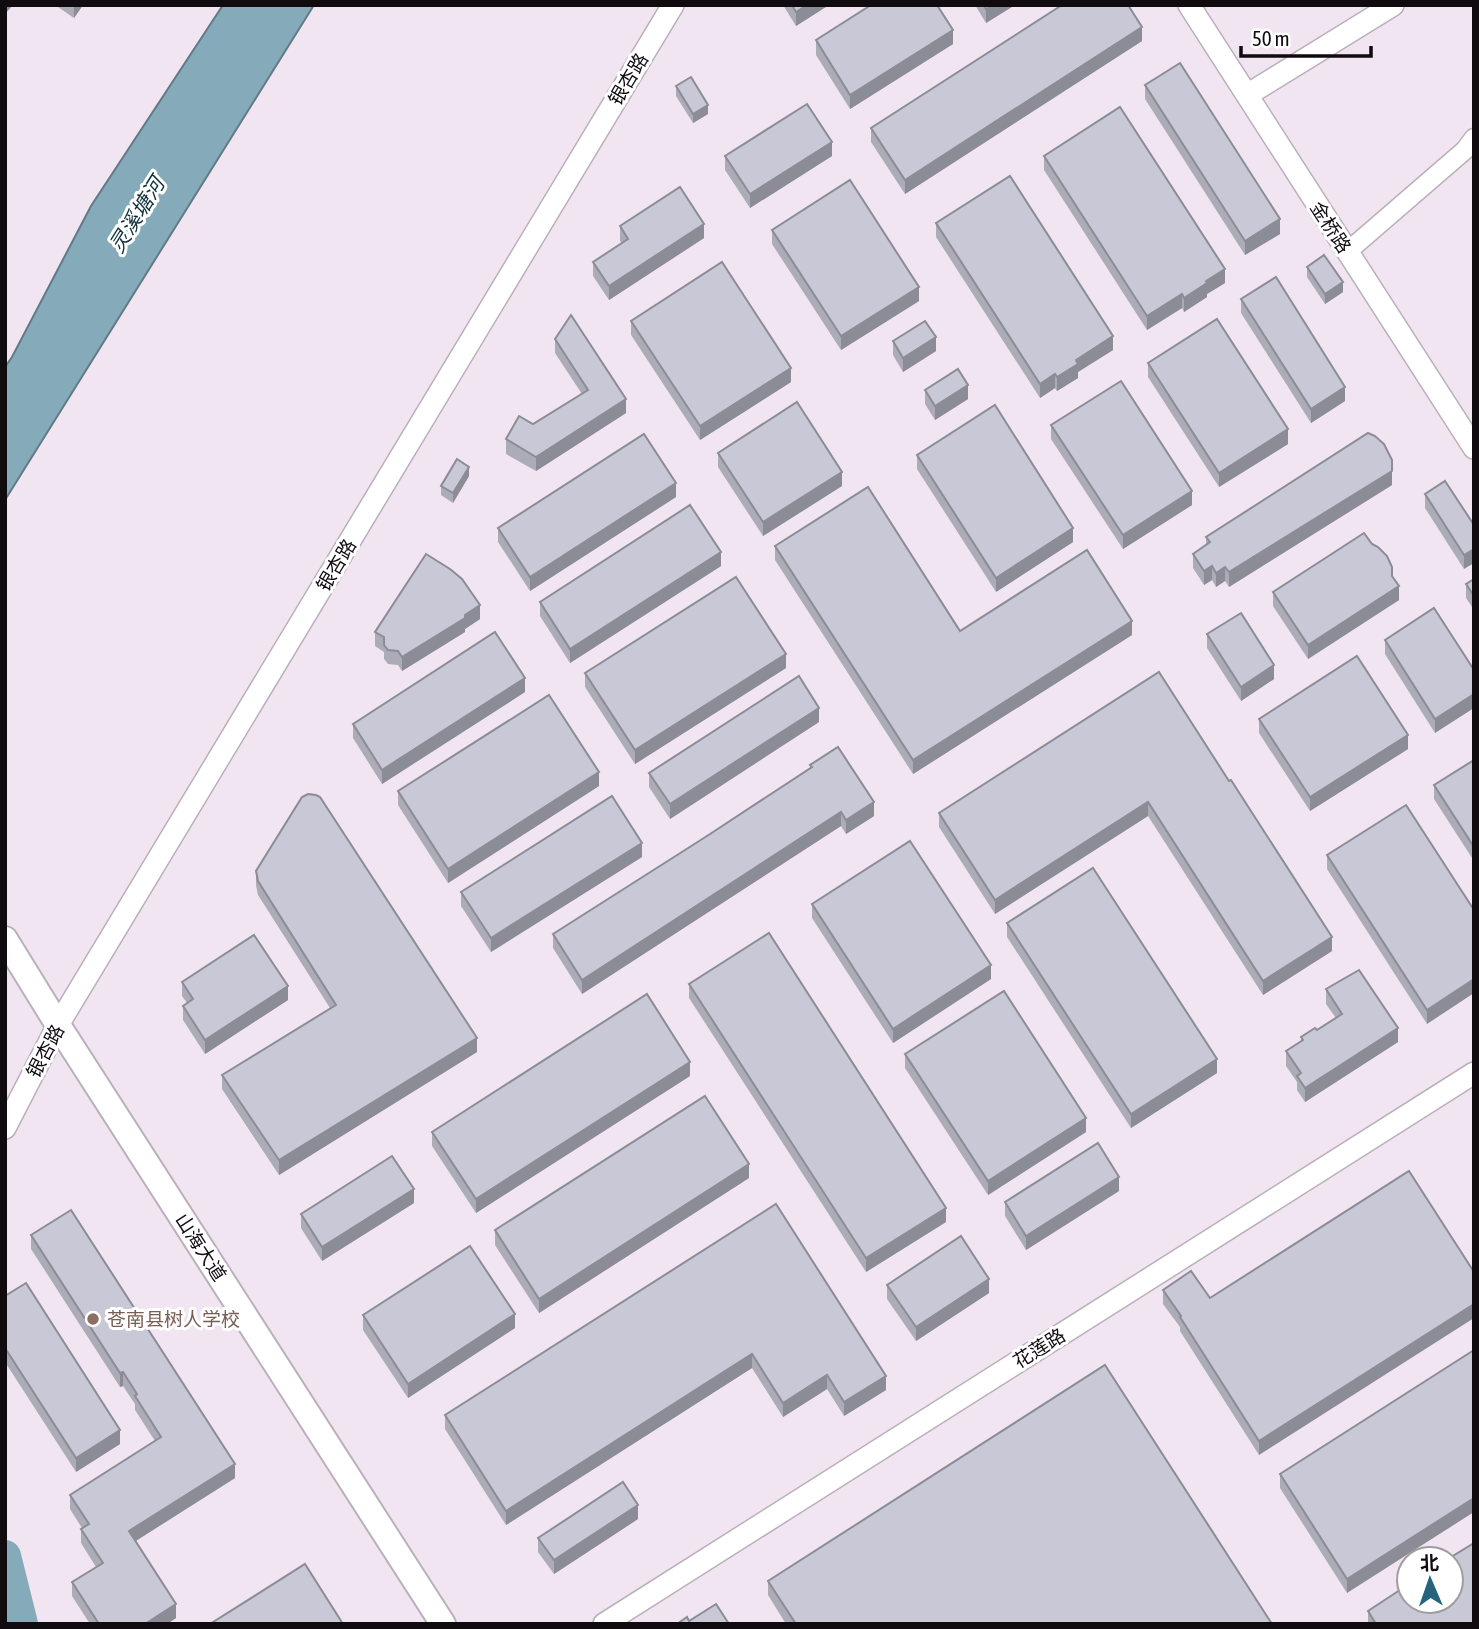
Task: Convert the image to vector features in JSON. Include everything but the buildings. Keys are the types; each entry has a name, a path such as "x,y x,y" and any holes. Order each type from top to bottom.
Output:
{"main road":[{"name":"山海大道","path":"5,939 443,1624"}],"street":[{"name":"银杏路","path":"5,1128 58,1025 673,5"},
{"name":"金桥路","path":"1189,5 1474,448"},
{"path":"1247,95 1393,5"},
{"path":"1348,252 1465,150 1474,138"},
{"name":"花莲路","path":"604,1624 1474,1073"}],"water":[{"name":"灵溪塘河","path":"223,5 314,5 5,500 5,367 91,206"}],"waterway":[{"path":"5,1556 22,1624"}],"place":[{"name":"苍南县树人学校","path":"93,1319"}]}
